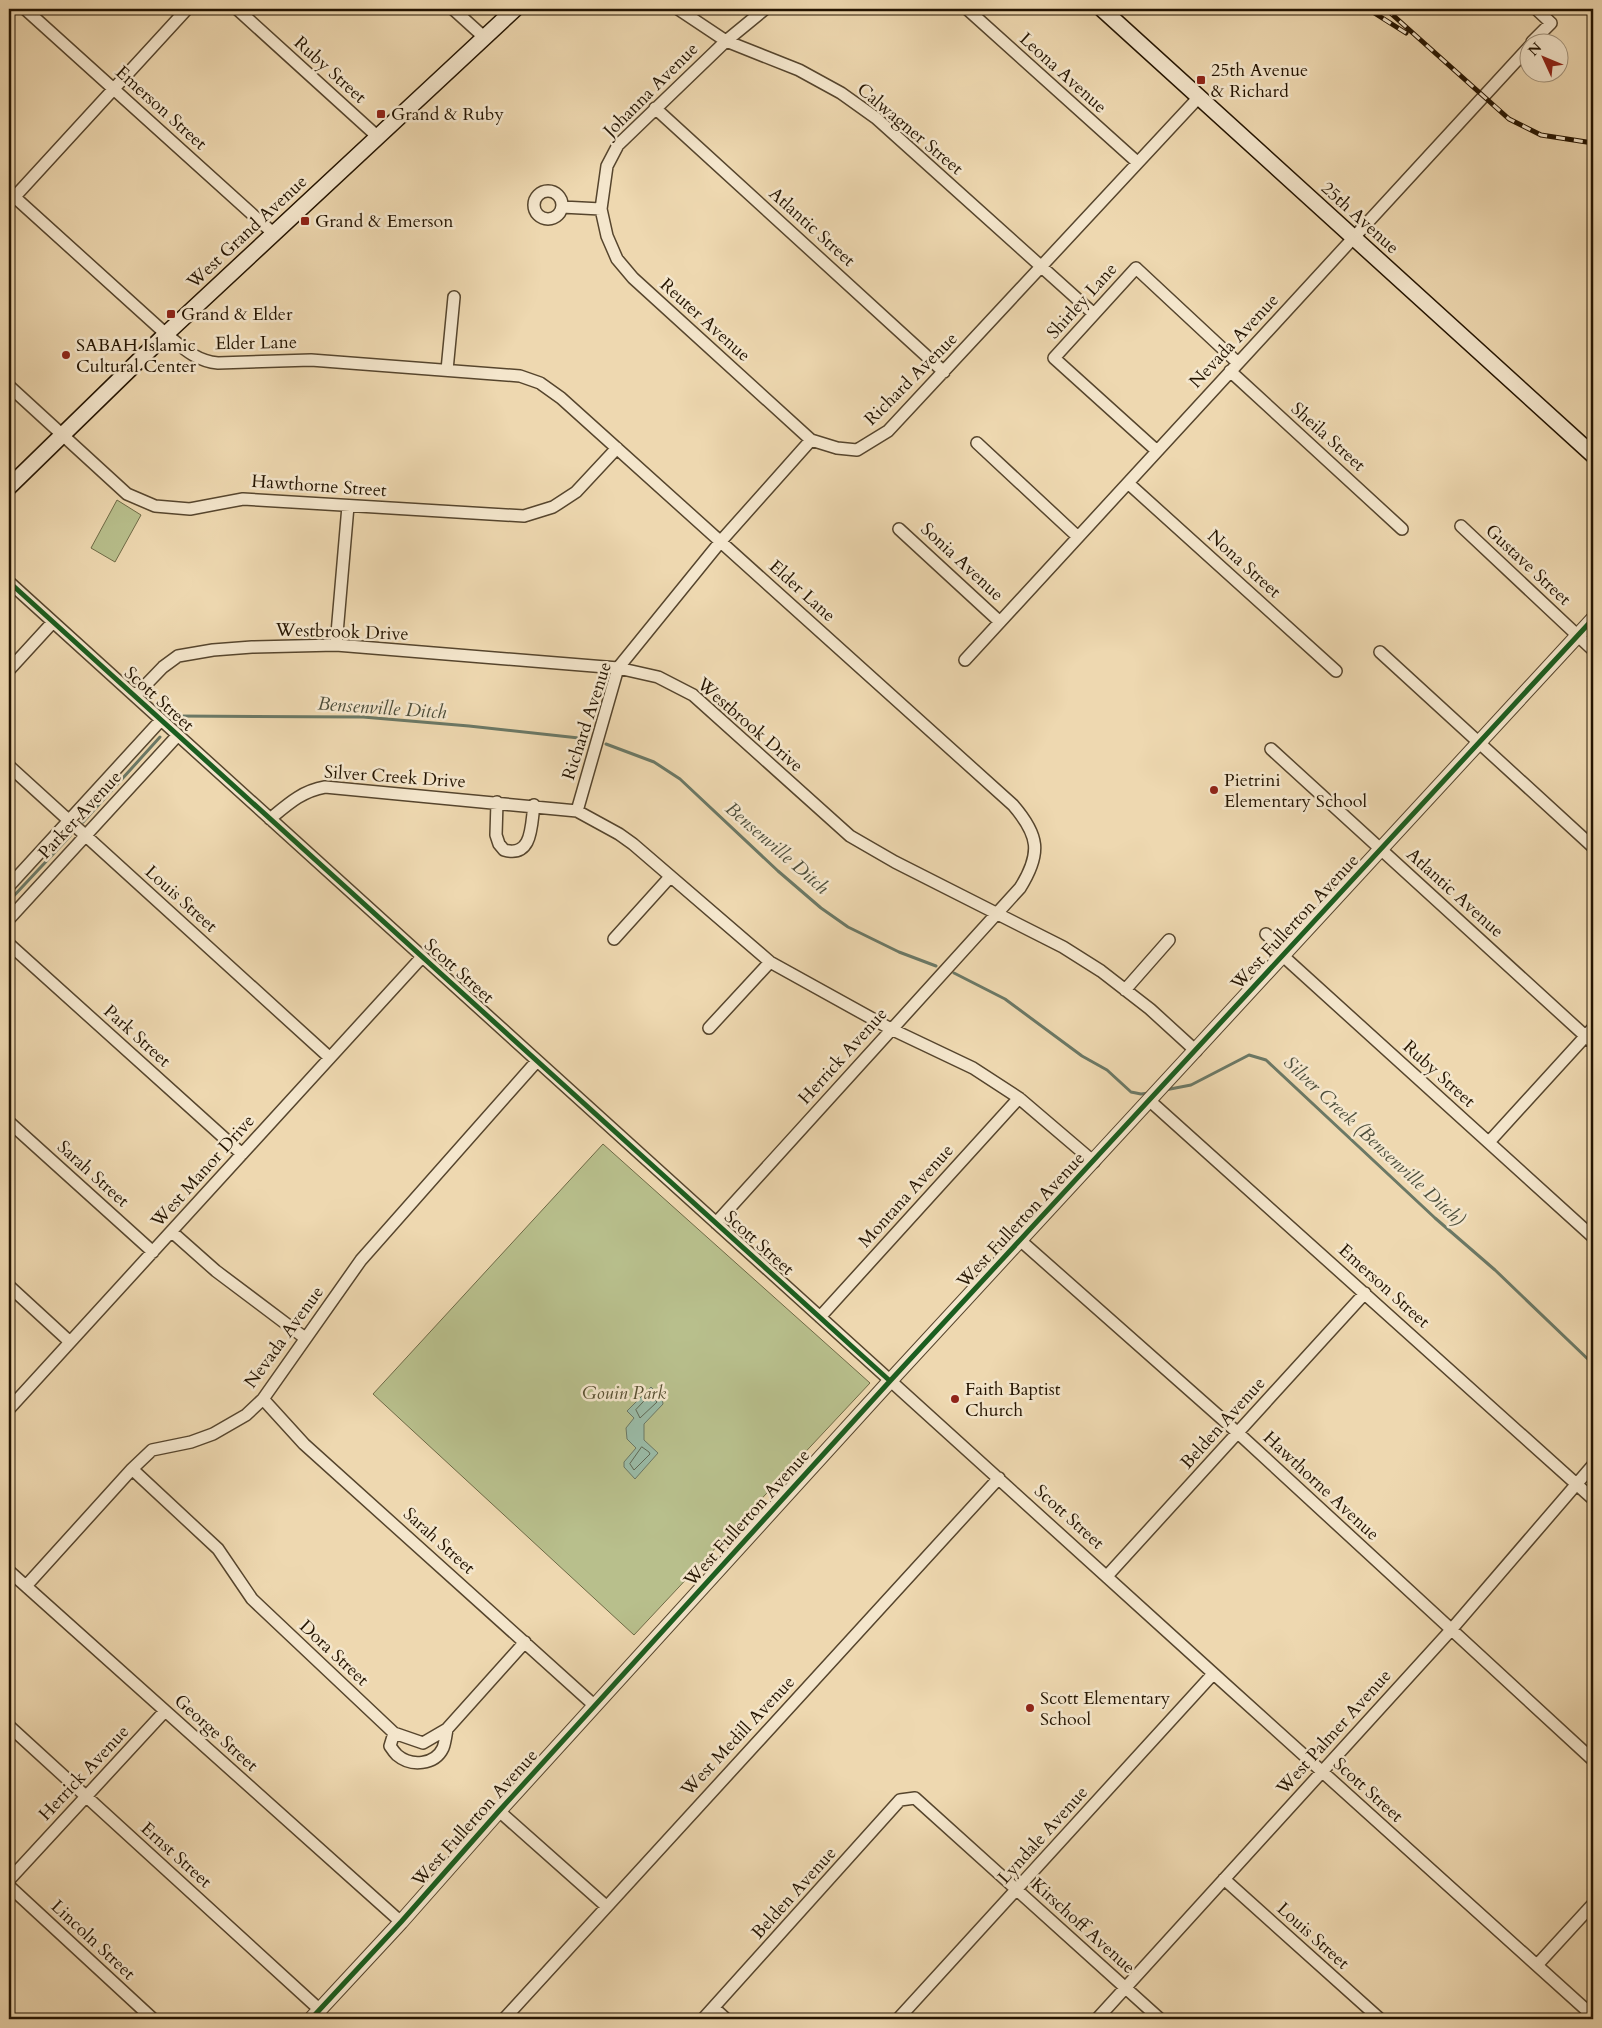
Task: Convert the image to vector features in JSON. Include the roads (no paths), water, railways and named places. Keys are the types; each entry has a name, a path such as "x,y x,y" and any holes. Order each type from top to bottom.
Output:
{"main road":[{"name":"West Grand Avenue","path":"9,487 166,334 515,9"},
{"name":"25th Avenue","path":"1102,9 1593,454"}],"street":[{"name":"Emerson Street","path":"25,9 273,233"},
{"path":"11,197 187,9"},
{"name":"Ruby Street","path":"238,9 378,137"},
{"path":"454,9 485,38"},
{"name":"Calwagner Street","path":"678,9 726,41 799,70 841,93 876,118 1094,314"},
{"name":"Johanna Avenue","path":"601,210 606,166 618,145 726,41 765,9"},
{"name":"Leona Avenue","path":"966,9 1137,162"},
{"path":"1536,9 1551,23 1542,32"},
{"name":"Nevada Avenue","path":"965,660 1520,57"},
{"name":"Richard Avenue","path":"577,811 618,668 720,541 811,440 837,448 857,450 888,432 1199,97"},
{"name":"Atlantic Street","path":"655,108 944,372"},
{"name":"Elder Lane","path":"11,197 166,334 204,362 311,360 520,376 540,382 561,398 617,448 1026,820 1034,840 1036,852 1033,864 1020,888 996,913"},
{"path":"562,206 601,210"},
{"name":"Reuter Avenue","path":"601,210 607,236 617,259 633,278 811,440"},
{"name":"Sheila Street","path":"1136,268 1234,367 1402,528"},
{"name":"Shirley Lane","path":"1136,268 1054,358 1157,451"},
{"path":"447,370 454,297"},
{"name":"Hawthorne Street","path":"9,386 127,494 155,506 190,510 243,499 524,516 552,507 576,492 617,448"},
{"path":"977,443 1078,537"},
{"name":"Nona Street","path":"1128,483 1336,671"},
{"path":"336,645 348,506"},
{"name":"Gustave Street","path":"1461,526 1593,650"},
{"name":"Sonia Avenue","path":"899,529 1000,622"},
{"name":"Scott Street","path":"9,582 1322,1772 1538,1964 1593,2016"},
{"name":"West Fullerton Avenue","path":"315,2014 401,1922 499,1811 890,1381 1593,619"},
{"path":"9,670 53,622"},
{"name":"Westbrook Drive","path":"134,696 171,660 184,654 252,647 336,645 618,668 658,677 693,695 850,836 894,862 1063,947 1101,971 1150,1009 1196,1051"},
{"path":"1380,652 1593,847"},
{"name":"Parker Avenue","path":"9,886 162,720"},
{"name":"Parker Avenue","path":"9,919 178,735"},
{"name":"Atlantic Avenue","path":"1271,749 1591,1036"},
{"name":"Louis Street","path":"9,766 329,1057"},
{"name":"Silver Creek Drive","path":"270,819 300,795 311,789 325,787 534,805 577,811 619,834 770,962 891,1029 973,1068 1018,1098 1094,1162"},
{"path":"497,802 497,839 504,850 511,852 524,847 529,840 534,805"},
{"path":"614,939 670,877"},
{"name":"Herrick Avenue","path":"716,1223 996,913"},
{"name":"Ruby Street","path":"1266,934 1275,942 1283,956 1593,1237"},
{"path":"1125,990 1169,940"},
{"name":"Park Street","path":"9,944 242,1154"},
{"name":"West Manor Drive","path":"9,1409 422,957"},
{"path":"709,1028 770,962"},
{"path":"1489,1142 1591,1036"},
{"name":"Nevada Avenue","path":"26,1586 132,1469 152,1450 191,1442 213,1434 246,1415 263,1399 362,1260 537,1061"},
{"name":"Montana Avenue","path":"820,1317 1018,1098"},
{"name":"Emerson Street","path":"1151,1100 1593,1499"},
{"name":"Sarah Street","path":"9,1122 153,1252"},
{"path":"172,1232 216,1271 305,1338"},
{"name":"Hawthorne Avenue","path":"1021,1241 1238,1433 1593,1760"},
{"path":"9,1286 70,1342"},
{"name":"Belden Avenue","path":"1107,1576 1365,1293"},
{"name":"Sarah Street","path":"263,1399 304,1444 595,1706"},
{"name":"West Palmer Avenue","path":"1097,2019 1451,1630 1593,1465"},
{"name":"Dora Street","path":"132,1469 218,1550 252,1599 394,1733 423,1743 447,1729 525,1642"},
{"name":"West Medill Avenue","path":"504,2019 999,1478"},
{"name":"George Street","path":"9,1570 401,1922"},
{"name":"Lyndale Avenue","path":"898,2019 1214,1674"},
{"name":"Herrick Avenue","path":"9,1880 165,1711"},
{"name":"Ernst Street","path":"9,1726 315,2014"},
{"path":"394,1733 390,1746 398,1756 416,1763 430,1761 437,1756 443,1748 447,1729"},
{"name":"Belden Avenue","path":"704,2019 900,1800 915,1798"},
{"name":"Kirschoff Avenue","path":"915,1798 1160,2019"},
{"path":"499,1811 606,1906"},
{"name":"Louis Street","path":"1224,1879 1380,2019"},
{"name":"Lincoln Street","path":"9,1886 154,2019"},
{"path":"1538,1964 1593,1904"},
{"path":"714,2008 726,2019"}],"water":[{"path":"651,1387 662,1398 663,1404 644,1424 644,1440 658,1453 635,1479 624,1467 624,1462 636,1448 627,1439 626,1428 634,1418 627,1411"}],"waterway":[{"name":"Bensenville Ditch","path":"175,716 363,717 588,739"},
{"name":"Bensenville Ditch","path":"83,822 160,737"},
{"name":"Bensenville Ditch","path":"606,744 654,762 680,779 778,871 821,908 848,927 899,952 936,966"},
{"name":"Bensenville Ditch","path":"9,901 70,836"},
{"name":"Silver Creek (Bensenville Ditch)","path":"954,973 1005,999 1082,1056 1107,1070 1131,1092 1149,1093"},
{"name":"Silver Creek (Bensenville Ditch)","path":"1165,1090 1191,1085 1249,1055 1266,1060 1435,1218 1495,1270 1593,1364"}],"railway":[{"path":"1368,9 1406,33"},
{"path":"1386,9 1509,119 1541,135 1593,143"}],"place":[{"name":"25th Avenue & Richard","path":"1201,80"},
{"name":"Grand & Ruby","path":"381,114"},
{"name":"Grand & Emerson","path":"305,221"},
{"name":"Grand & Elder","path":"171,314"},
{"name":"SABAH Islamic Cultural Center","path":"66,355"},
{"name":"Pietrini Elementary School","path":"1214,790"},
{"name":"Faith Baptist Church","path":"955,1399"},
{"name":"Scott Elementary School","path":"1030,1708"}],"park label":[{"name":"Gouin Park","path":"624,1393"}]}
